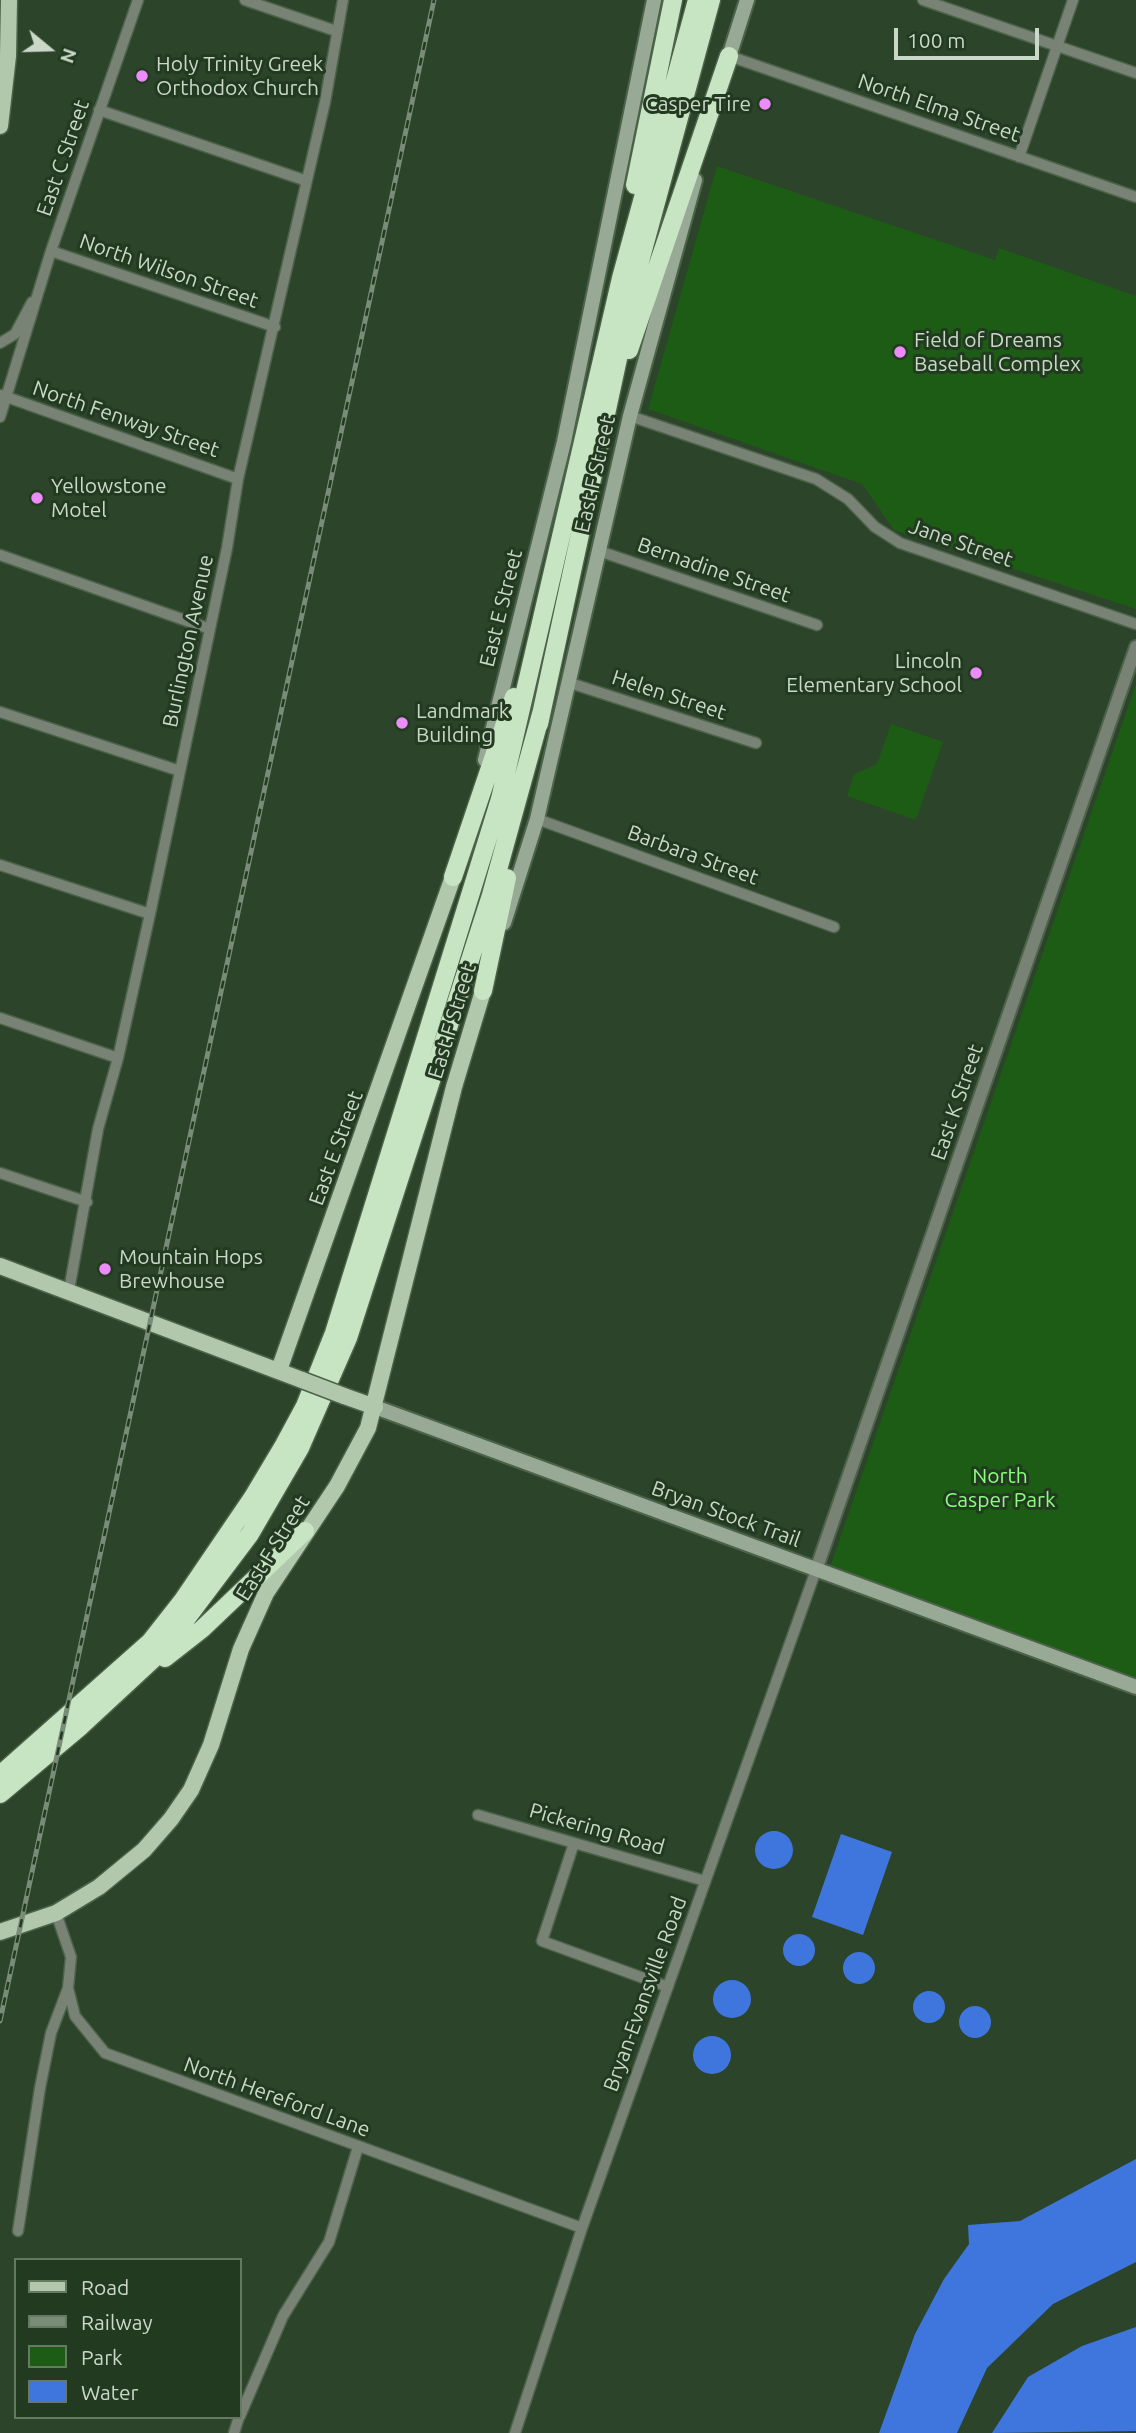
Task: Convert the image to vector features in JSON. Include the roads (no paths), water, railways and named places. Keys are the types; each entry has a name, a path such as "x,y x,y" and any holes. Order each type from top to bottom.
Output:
{"highway":[{"path":"621,278 625,235 673,0"},
{"path":"0,1775 150,1642 254,1497 305,1406 334,1334 500,799 621,278 697,0"},
{"path":"483,991 597,450 647,232 711,0"},
{"path":"597,450 729,56"},
{"path":"453,877 520,678 538,635"},
{"path":"81,1726 162,1651 229,1563 271,1500 318,1410 348,1338 491,895 541,714"},
{"path":"0,1794 202,1629 304,1531"}],"main road":[{"path":"0,126 8,56 9,0"},
{"name":"East E Street","path":"279,1370 453,877 480,780 564,442 654,0"},
{"name":"East F Street","path":"0,1932 56,1913 99,1887 144,1850 171,1819 191,1790 211,1745 246,1639 266,1593 352,1461 375,1407 450,1100 537,820 630,416 729,56 747,0"},
{"name":"Bryan Stock Trail","path":"0,1266 344,1396 1136,1687"}],"street":[{"name":"East C Street","path":"0,417 3,396 138,0"},
{"path":"245,0 336,31"},
{"name":"Burlington Avenue","path":"69,1290 87,1202 98,1129 118,1058 150,914 211,629 238,479 275,327 304,180 325,103 343,0"},
{"path":"923,0 1136,73"},
{"path":"1018,157 1073,0"},
{"name":"North Elma Street","path":"729,56 1136,197"},
{"path":"99,110 304,180"},
{"name":"North Wilson Street","path":"51,251 275,327"},
{"name":"East C Street","path":"0,343 15,334 39,290"},
{"name":"North Fenway Street","path":"3,396 238,479"},
{"name":"Jane Street","path":"630,416 816,479 848,499 875,527 900,543 1136,624"},
{"name":"Bernadine Street","path":"599,551 817,625"},
{"path":"0,555 211,629"},
{"name":"East K Street","path":"816,1570 1136,647"},
{"name":"Helen Street","path":"570,683 756,743"},
{"path":"0,712 180,771"},
{"name":"Barbara Street","path":"537,820 835,928"},
{"path":"0,865 150,914"},
{"path":"0,1018 118,1058"},
{"path":"0,1172 87,1202"},
{"name":"Bryan-Evansville Road","path":"515,2433 582,2228 816,1570"},
{"name":"Pickering Road","path":"478,1815 705,1881"},
{"path":"574,1843 542,1941 668,1987"},
{"name":"North Hereford Lane","path":"56,1913 71,1957 68,1988 75,2016 105,2053 582,2228"},
{"path":"18,2231 51,2034 68,1988"},
{"path":"242,2412 283,2316 329,2242 358,2147"}],"water":[{"path":"774,1831 788,1836 793,1850 788,1864 774,1869 760,1864 755,1850 760,1836"},
{"path":"841,1834 892,1852 863,1935 812,1917"},
{"path":"799,1934 810,1939 815,1950 810,1961 799,1966 788,1961 783,1950 788,1939"},
{"path":"859,1952 870,1957 875,1968 870,1979 859,1984 848,1979 843,1968 848,1957"},
{"path":"732,1980 746,1985 751,1999 746,2013 732,2018 718,2013 713,1999 718,1985"},
{"path":"929,1991 940,1996 945,2007 940,2018 929,2023 918,2018 913,2007 918,1996"},
{"path":"975,2006 986,2011 991,2022 986,2033 975,2038 964,2033 959,2022 964,2011"},
{"path":"712,2036 726,2041 731,2055 726,2069 712,2074 698,2069 693,2055 698,2041"},
{"path":"1136,2159 1136,2262 1053,2304 987,2368 957,2433 879,2433 915,2334 944,2279 969,2244 968,2225 1020,2221"},
{"path":"1136,2327 1136,2431 992,2433 1028,2377 1082,2346"}],"railway":[{"path":"0,2021 434,0"}],"place":[{"name":"Holy Trinity Greek Orthodox Church","path":"142,76"},
{"name":"Casper Tire","path":"765,104"},
{"name":"Field of Dreams Baseball Complex","path":"900,352"},
{"name":"Yellowstone Motel","path":"37,498"},
{"name":"Lincoln Elementary School","path":"976,673"},
{"name":"Landmark Building","path":"402,723"},
{"name":"Mountain Hops Brewhouse","path":"105,1269"}],"park label":[{"name":"North Casper Park","path":"1000,1488"}]}
